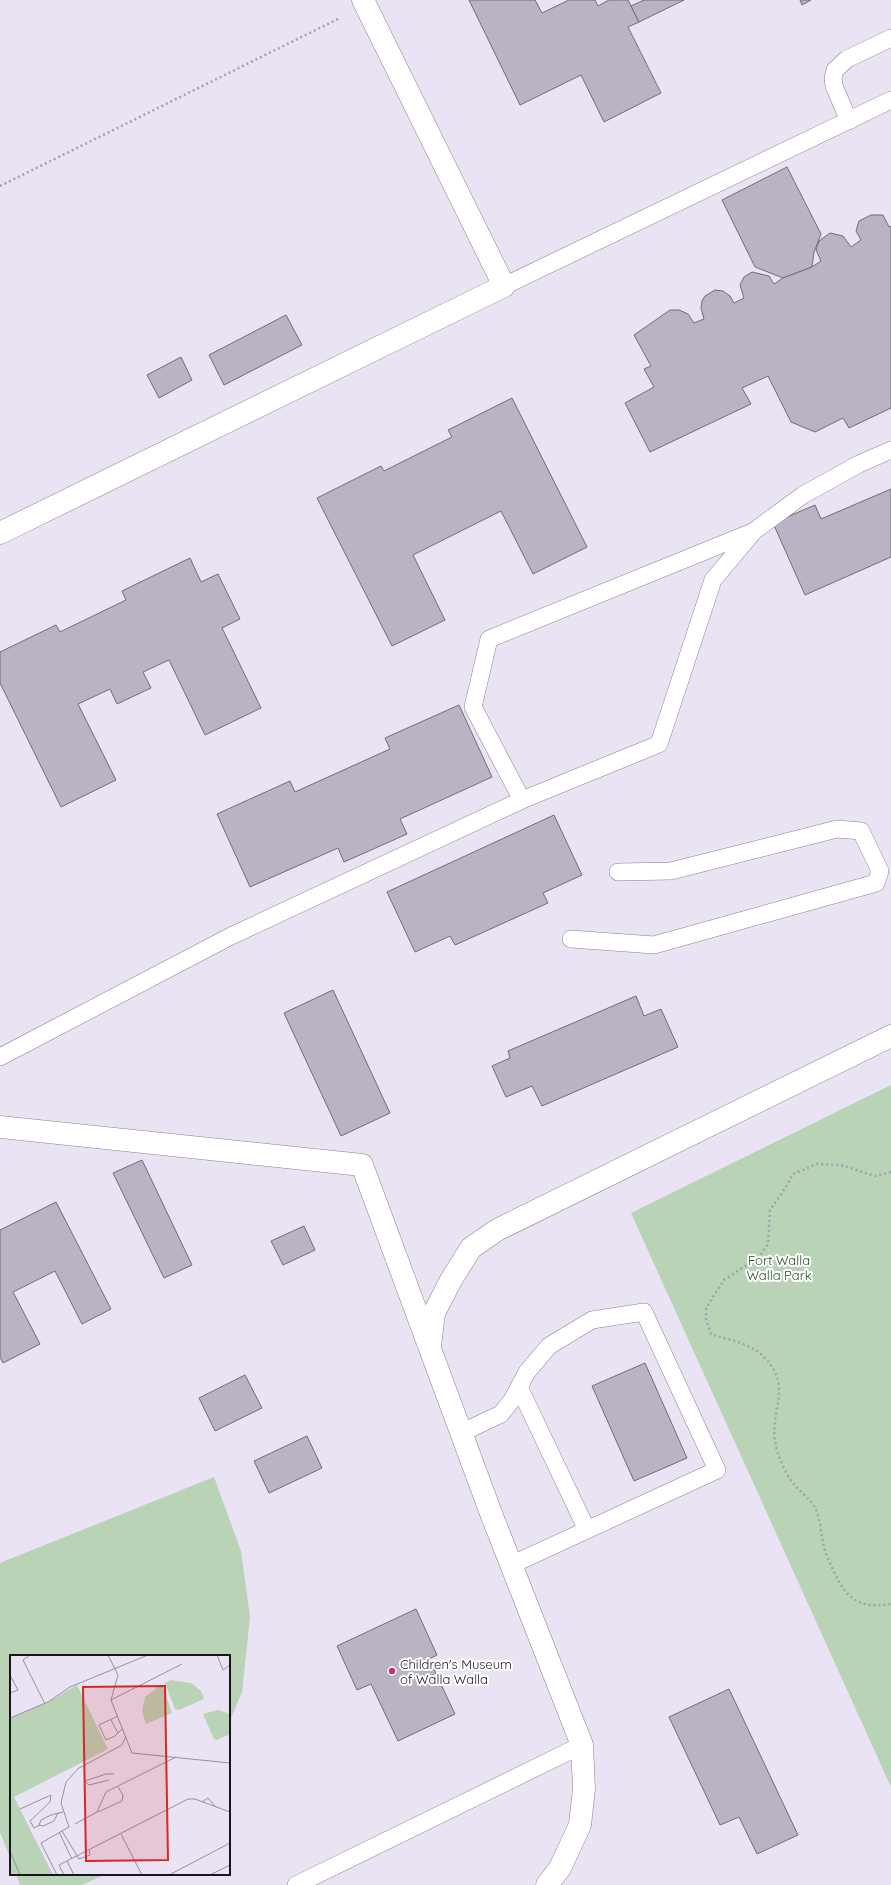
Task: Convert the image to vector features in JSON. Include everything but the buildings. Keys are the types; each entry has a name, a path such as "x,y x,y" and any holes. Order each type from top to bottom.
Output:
{"street":[{"path":"0,533 504,286 364,3"},
{"path":"430,1349 434,1313 451,1280 472,1248 497,1230 891,1036"},
{"path":"0,1127 362,1165 511,1565 582,1745 584,1790 580,1825 560,1868 547,1885"}],"lane":[{"path":"849,121 834,86 833,78 835,70 847,59 891,38"},
{"path":"504,286 891,100"},
{"path":"0,1057 232,936 522,800 659,744 713,580 754,531 802,495 859,464 891,450"},
{"path":"522,800 473,707 489,639 754,531"},
{"path":"571,939 654,945 876,884 880,871 861,831 837,829 671,871 618,872"},
{"path":"461,1433 502,1414 512,1400 527,1372 549,1346 592,1320 644,1312 717,1470 511,1565"},
{"path":"519,1388 587,1530"},
{"path":"296,1885 582,1745"}],"path":[{"path":"0,186 364,3"},
{"path":"891,1172 875,1176 852,1170 841,1165 817,1164 793,1174 770,1210 768,1244 762,1253 753,1261 724,1280 706,1308 706,1319 711,1334 733,1340 755,1350 764,1357 776,1376 780,1398 775,1430 775,1441 782,1462 791,1481 815,1508 824,1547 842,1588 850,1597 871,1606 891,1604"}],"green space":[{"name":"Fort Walla Walla Park","path":"891,1085 891,1787 631,1213"},
{"path":"214,1477 241,1551 250,1617 242,1692 230,1721 230,1655 10,1655 10,1857 0,1832 0,1563"},
{"path":"16,1875 104,1875 82,1885 20,1885"}],"place":[{"name":"Children's Museum of Walla Walla","path":"392,1671"}]}
